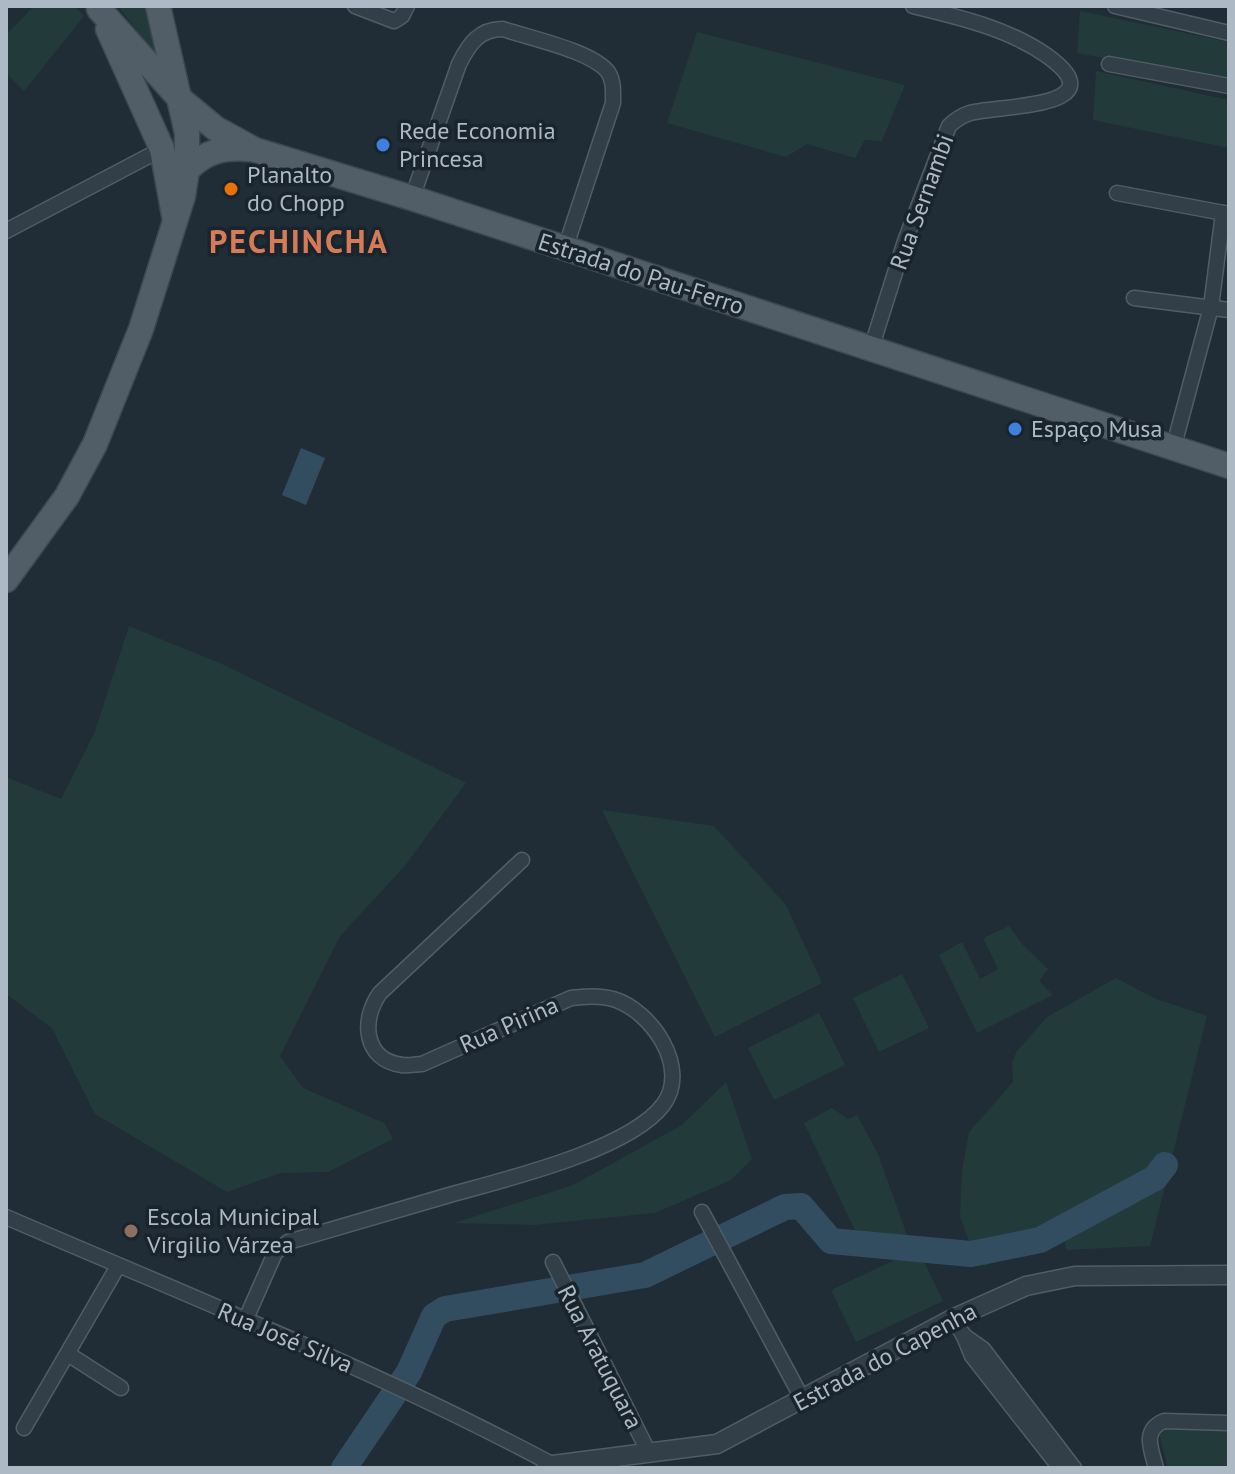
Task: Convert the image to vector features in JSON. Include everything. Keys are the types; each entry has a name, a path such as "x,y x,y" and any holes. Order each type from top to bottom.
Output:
{"main road":[{"path":"6,580 67,496 95,444 141,329 183,196 187,133 158,6"},
{"path":"98,8 162,149 175,218"},
{"name":"Estrada do Pau-Ferro","path":"98,8 180,99 215,128 255,150 412,198 1229,466"},
{"path":"187,170 200,157 227,148 255,150"}],"street":[{"path":"355,6 394,21 402,16 407,6"},
{"name":"Rua Sernambi","path":"871,349 905,241 949,126 972,112 1047,103 1060,98 1068,90 1069,84 1067,74 1055,62 1011,36 913,6"},
{"path":"1115,6 1229,33"},
{"path":"412,198 459,64 468,47 491,29 518,34 598,63 609,74 613,85 613,103 565,249"},
{"path":"1109,64 1229,86"},
{"path":"6,231 162,149"},
{"path":"1117,193 1226,214 1211,307 1173,449"},
{"path":"1134,298 1229,310"},
{"name":"Rua Pirina","path":"245,1321 275,1253 288,1242 550,1167 638,1129 666,1102 673,1070 667,1049 648,1021 628,1005 611,998 587,995 571,998 422,1064 402,1065 385,1059 371,1044 366,1027 370,1007 380,993 522,860"},
{"path":"702,1212 803,1400"},
{"name":"Rua José Silva","path":"6,1217 414,1394 519,1444 553,1467"},
{"name":"Rua Aratuquara","path":"553,1262 648,1451"},
{"path":"24,1428 118,1266"},
{"name":"Estrada do Capenha","path":"553,1467 648,1451 717,1444 957,1327 1026,1286 1075,1276 1229,1275"},
{"path":"957,1327 982,1348 1060,1468"},
{"path":"68,1354 121,1388"},
{"path":"1156,1468 1149,1439 1156,1425 1164,1421 1229,1423"},
{"path":"1044,1439 1074,1468"}],"green space":[{"path":"34,6 75,6 84,16 24,91 6,73 6,35"},
{"path":"118,6 152,6 163,64"},
{"path":"1080,11 1229,42 1229,82 1077,53"},
{"path":"697,32 905,85 882,141 865,140 855,158 807,144 786,157 667,123"},
{"path":"1096,71 1229,100 1229,148 1093,120"},
{"path":"129,626 222,664 466,783 404,867 340,936 280,1056 303,1088 384,1123 393,1139 328,1172 281,1173 227,1192 95,1114 52,1028 6,994 6,777 61,799 94,734"},
{"path":"602,810 714,826 786,905 822,983 715,1037"},
{"path":"1009,926 1048,969 1039,981 1053,995 977,1033 939,955 962,942 980,979 998,969 983,938"},
{"path":"902,974 929,1028 879,1052 853,998"},
{"path":"1116,978 1156,999 1207,1016 1150,1246 1067,1250 1063,1237 984,1266 972,1251 960,1216 962,1170 969,1132 1013,1082 1012,1062 1017,1051 1047,1017"},
{"path":"819,1013 845,1065 774,1100 748,1048"},
{"path":"726,1082 752,1159 731,1180 655,1213 534,1225 454,1223 573,1185 682,1125"},
{"path":"832,1108 848,1119 857,1115 878,1154 908,1238 859,1239 804,1123"},
{"path":"918,1249 943,1301 856,1342 831,1290"},
{"path":"1161,1426 1229,1427 1229,1468 1168,1468 1159,1433"}],"water":[{"path":"301,448 325,458 306,505 282,495"}],"waterway":[{"path":"344,1468 409,1372 434,1316 445,1309 645,1275 785,1207 801,1206 831,1241 971,1254 1040,1240 1155,1178 1165,1165"}],"place":[{"name":"Rede Economia Princesa","path":"383,145"},
{"name":"Planalto do Chopp","path":"231,189"},
{"name":"Espaço Musa","path":"1015,429"},
{"name":"Escola Municipal Virgilio Várzea","path":"131,1231"}],"district":[{"name":"PECHINCHA","path":"299,242"}]}
